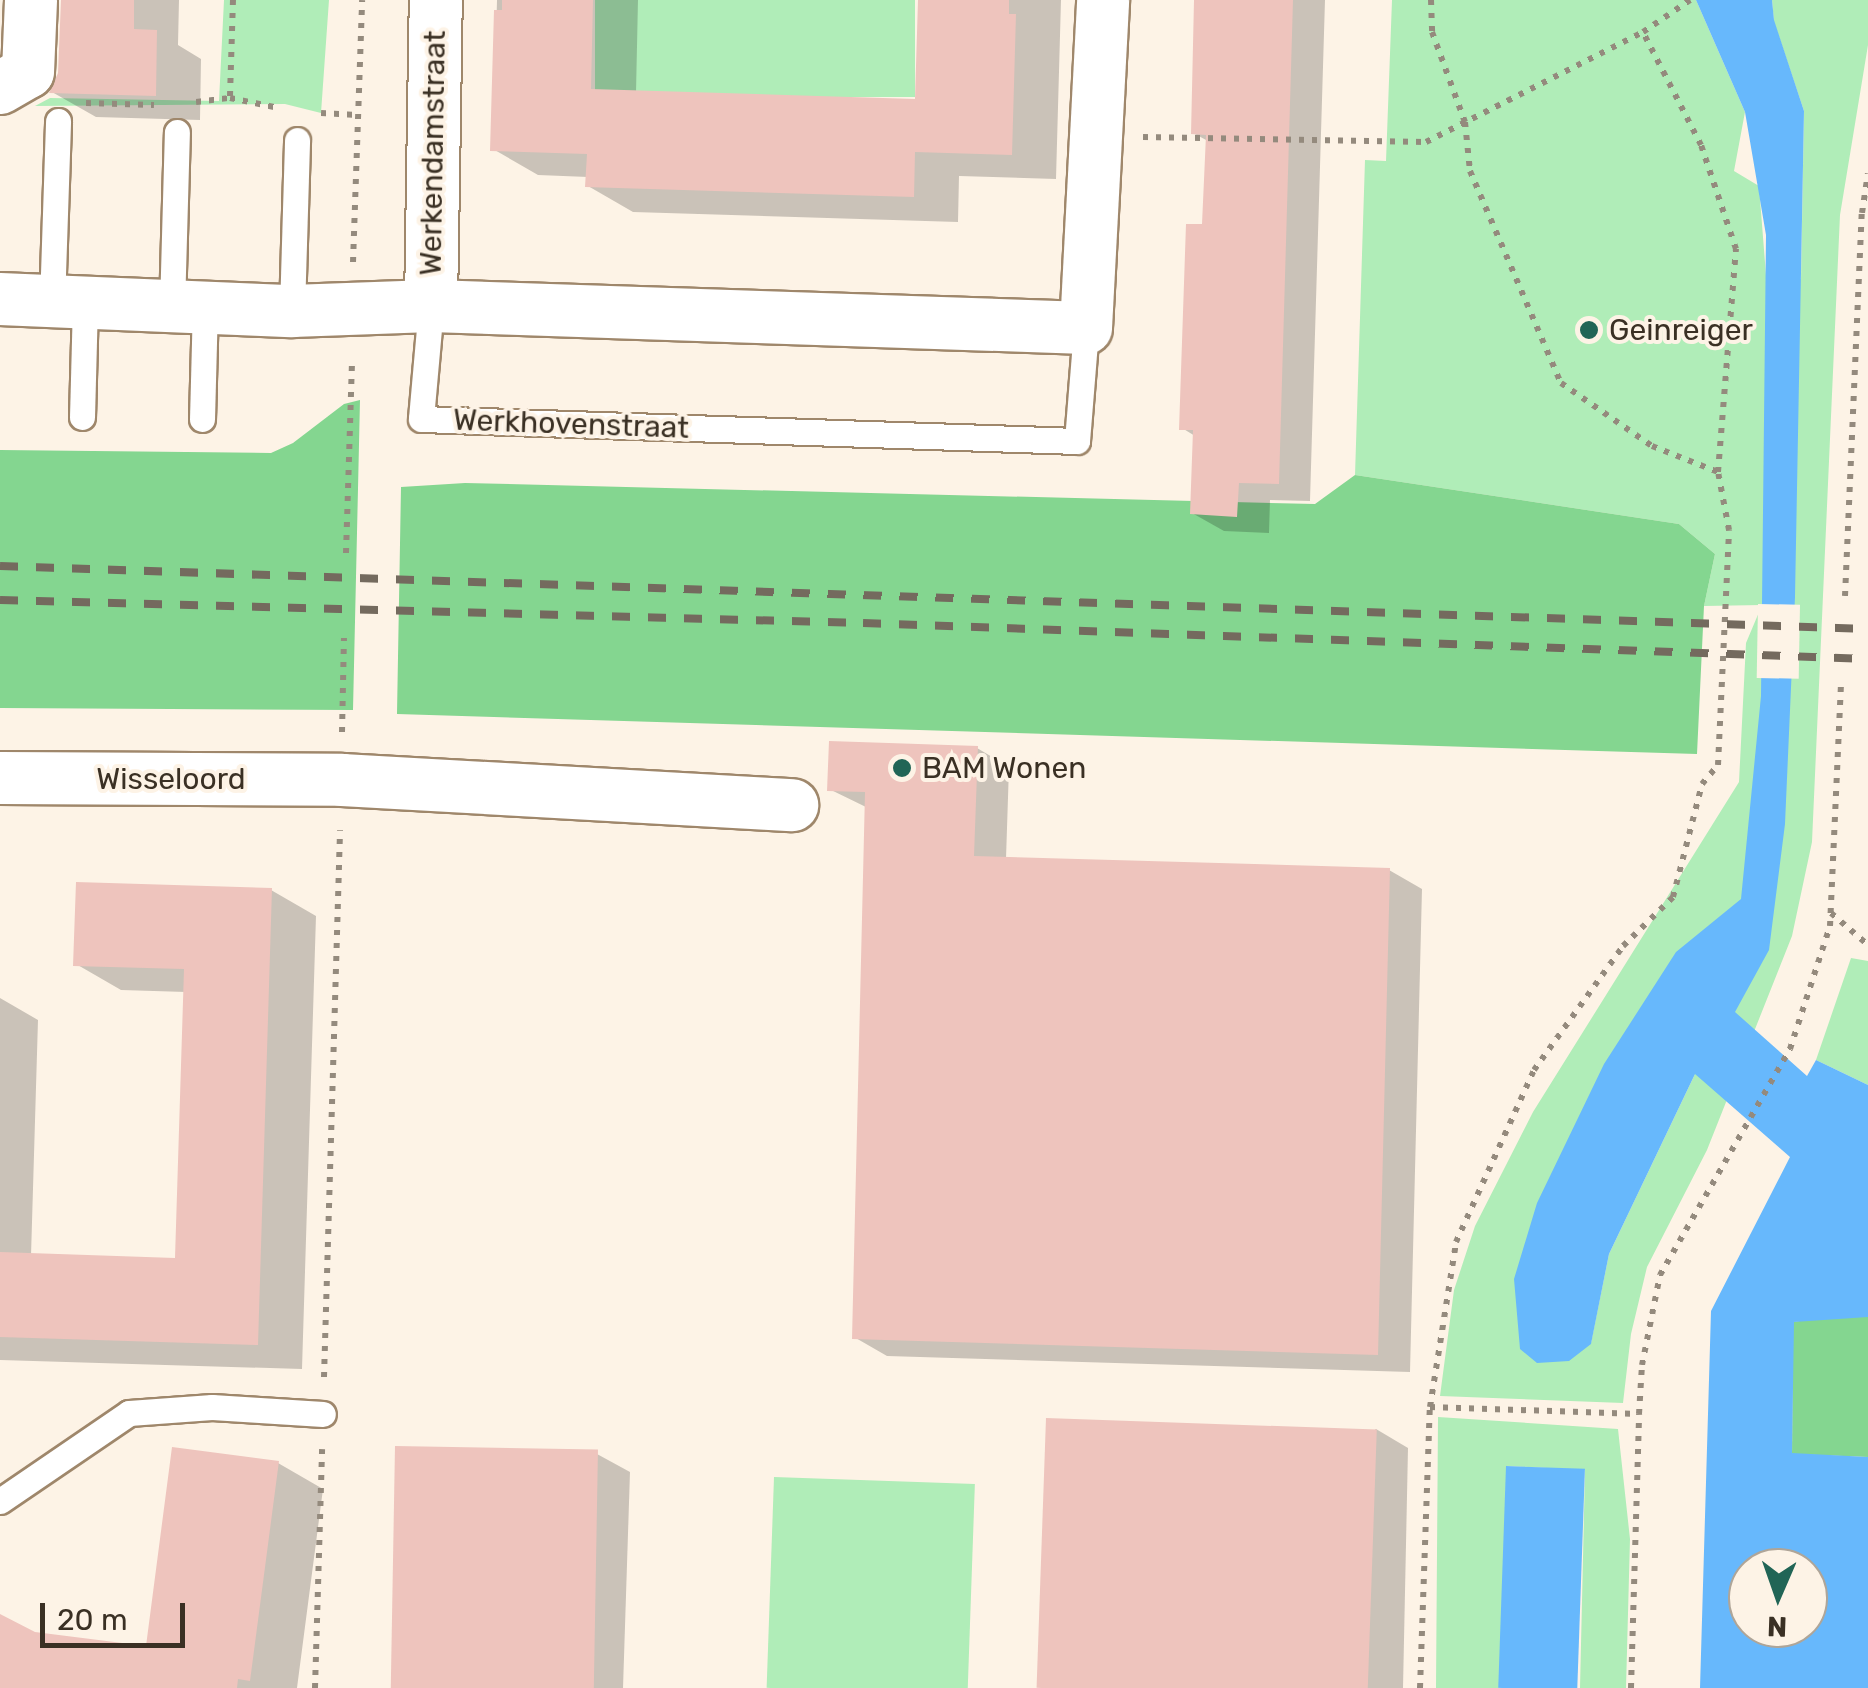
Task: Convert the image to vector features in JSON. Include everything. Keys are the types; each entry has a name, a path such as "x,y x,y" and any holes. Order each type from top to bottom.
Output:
{"street":[{"path":"0,88 28,72 31,0"},
{"name":"Werkendamstraat","path":"430,306 436,0"},
{"name":"Werkhovenstraat","path":"1086,328 1103,0"},
{"path":"0,299 292,312 430,306 1086,328"},
{"name":"Wisseloord","path":"0,778 342,780 792,805"}],"lane":[{"path":"58,121 69,305 82,417"},
{"path":"177,132 189,308 202,419"},
{"path":"292,312 297,140"},
{"name":"Werkhovenstraat","path":"430,306 421,418 640,426 1077,440 1086,328"},
{"path":"0,1501 129,1413 212,1407 323,1414"}],"path":[{"path":"233,0 230,98 298,112"},
{"path":"346,553 362,0"},
{"path":"1431,0 1432,32 1465,122 1470,171 1561,383 1652,446 1718,472"},
{"path":"1096,136 1426,142 1643,32 1690,0"},
{"path":"1420,1688 1430,1408 1456,1242 1534,1070 1623,946 1673,897 1702,784 1718,765 1730,530 1718,472 1736,249 1701,145 1643,32"},
{"path":"58,121 54,102 170,105"},
{"path":"318,113 358,115"},
{"path":"1844,596 1862,214 1868,173"},
{"path":"315,1688 344,638"},
{"path":"1631,1688 1638,1414 1642,1365 1660,1275 1734,1139 1790,1049 1831,913 1841,683"},
{"path":"1831,913 1868,946"},
{"path":"1430,1408 1638,1414"}],"green space":[{"path":"224,0 329,0 321,113 285,104 35,106 50,98 219,101"},
{"path":"595,0 915,0 915,97 595,97"},
{"path":"1392,0 1696,0 1745,112 1734,171 1759,186 1767,288 1801,279 1804,111 1774,22 1772,0 1868,0 1868,45 1840,215 1812,842 1792,936 1707,1150 1647,1267 1631,1334 1623,1403 1440,1396 1454,1290 1475,1226 1533,1112 1739,782 1746,643 1762,605 1704,606 1715,554 1679,524 1355,475 1365,160 1386,161","holes":["1695,1074 1609,1254 1591,1343 1542,1249"]},
{"path":"360,400 353,710 0,708 0,450 271,453 293,443 344,404"},
{"path":"1355,475 1679,524 1715,554 1704,606 1697,754 397,714 401,487 465,483 1315,504"},
{"path":"1851,958 1868,961 1868,1085 1816,1060"},
{"path":"1831,1316 1868,1317 1868,1457 1792,1454 1793,1322"},
{"path":"1438,1417 1618,1429 1630,1539 1626,1688 1580,1688 1585,1470 1507,1466 1502,1688 1436,1688"},
{"path":"774,1477 975,1484 968,1688 767,1688"}],"water":[{"path":"1696,0 1772,0 1774,20 1804,111 1795,597 1785,824 1769,950 1735,1012 1807,1076 1816,1060 1868,1085 1868,1317 1794,1322 1792,1453 1868,1457 1868,1688 1700,1688 1711,1311 1790,1157 1695,1074 1609,1254 1591,1344 1569,1361 1537,1363 1520,1349 1514,1279 1537,1203 1604,1064 1676,952 1741,899 1761,696 1766,235 1745,112"},
{"path":"1506,1466 1585,1469 1577,1688 1498,1688"}],"pier":[{"path":"1758,604 1800,605 1799,679 1757,678"}],"building":[{"path":"61,0 134,0 134,29 157,30 156,96 49,93 58,73"},
{"path":"502,0 593,0 591,89 915,99 918,0 1009,0 1009,14 1016,14 1012,155 915,152 914,197 585,187 587,154 490,151 494,10 502,10"},
{"path":"1194,0 1293,0 1279,484 1239,483 1237,517 1190,514 1193,430 1179,430 1186,224 1202,224 1206,135 1191,134"},
{"path":"829,741 978,746 974,856 1390,868 1378,1355 852,1339 865,792 827,791"},
{"path":"76,882 272,888 258,1345 0,1337 0,1252 175,1258 184,969 73,966"},
{"path":"1046,1418 1377,1430 1368,1688 1037,1688"},
{"path":"395,1446 598,1450 594,1688 391,1688"},
{"path":"172,1447 279,1461 250,1681 238,1679 237,1688 0,1688 0,1614 35,1632 146,1646"}],"railway":[{"path":"0,566 1868,629"},
{"path":"0,600 863,623 1868,659"}],"place":[{"name":"Geinreiger","path":"1589,330"},
{"name":"BAM Wonen","path":"902,768"}]}
